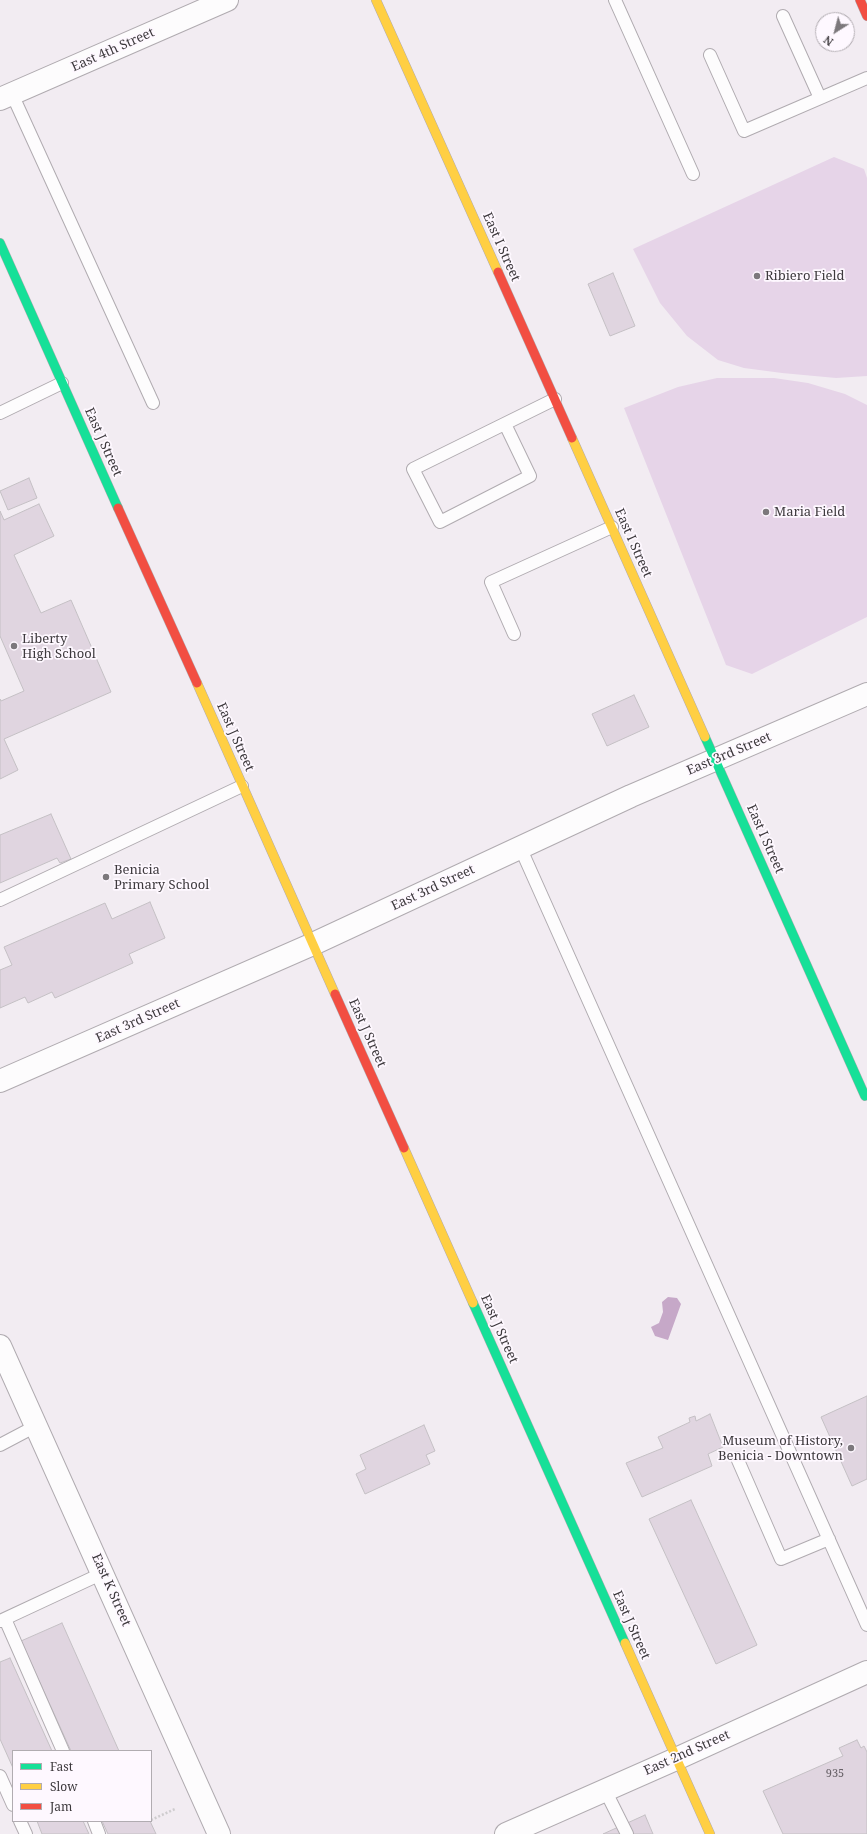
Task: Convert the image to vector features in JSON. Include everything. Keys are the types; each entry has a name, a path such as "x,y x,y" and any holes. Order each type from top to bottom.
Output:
{"street":[{"name":"East 4th Street","path":"6,97 227,0"},
{"name":"East I Street","path":"376,0 865,1096"},
{"path":"860,0 867,16"},
{"name":"East J Street","path":"0,243 710,1834"},
{"name":"East 3rd Street","path":"0,1081 313,944 631,796 867,694"},
{"name":"East K Street","path":"0,1346 220,1834"},
{"name":"East 2nd Street","path":"506,1834 867,1672"}],"lane":[{"path":"615,0 693,174"},
{"path":"783,16 820,98"},
{"path":"710,55 744,131 867,78"},
{"path":"6,97 153,404"},
{"path":"0,413 62,383"},
{"path":"505,424 530,476 440,522 413,469 555,399"},
{"path":"514,634 491,582 612,527"},
{"path":"0,900 242,786"},
{"path":"520,847 867,1625"},
{"path":"0,1445 36,1426"},
{"path":"737,1458 781,1559 829,1539"},
{"path":"63,1750 2,1620 103,1573"},
{"path":"0,1776 12,1803"},
{"path":"605,1790 627,1834"},
{"path":"20,1822 26,1834"},
{"path":"94,1822 99,1834"}],"path":[{"path":"152,1820 175,1809"}],"shaded area":[{"name":"Ribiero Field","path":"834,157 864,169 867,178 867,376 836,378 782,373 744,368 718,360 687,336 660,303 633,249"},
{"name":"Maria Field","path":"717,378 774,378 808,383 845,394 867,405 867,617 752,674 726,665 624,408 678,387"},
{"path":"668,1297 677,1298 681,1304 668,1340 655,1336 651,1327 659,1323 663,1312 662,1302"}],"building":[{"path":"613,273 635,326 610,336 588,284"},
{"path":"29,478 37,498 8,510 0,491"},
{"path":"39,504 54,536 14,555 41,613 71,600 111,692 4,739 18,770 0,779 0,699 1,701 24,691 0,636 0,511 4,520"},
{"path":"634,695 649,727 607,746 592,714"},
{"path":"51,814 71,859 60,863 57,858 0,883 0,835"},
{"path":"150,902 165,938 129,954 133,963 55,998 52,992 28,1003 25,997 0,1008 0,970 12,965 4,947 105,903 112,919"},
{"name":"Museum of History, Benicia - Downtown","path":"867,1396 867,1479 852,1486 821,1417"},
{"path":"710,1414 723,1447 708,1454 712,1466 642,1497 626,1463 663,1448 658,1437 690,1422 689,1418 695,1416 696,1421"},
{"path":"424,1425 435,1451 426,1455 430,1464 365,1494 356,1474 366,1469 360,1455"},
{"path":"691,1500 757,1645 716,1664 649,1519"},
{"path":"62,1623 119,1750 71,1750 21,1641"},
{"path":"10,1658 52,1750 12,1750 12,1766 0,1739 0,1662"},
{"path":"857,1740 861,1748 864,1746 867,1752 867,1834 783,1834 763,1791 843,1756 839,1748"},
{"path":"645,1815 653,1834 603,1834"},
{"path":"37,1822 83,1822 89,1834 42,1834"},
{"path":"102,1822 150,1822 156,1834 108,1834"}],"traffic: fast":[{"path":"0,243 118,508"},
{"path":"705,737 865,1096"},
{"path":"473,1303 625,1643"}],"traffic: slow":[{"path":"376,0 498,272"},
{"path":"572,438 705,737"},
{"path":"197,683 335,994"},
{"path":"404,1148 473,1303"},
{"path":"625,1643 710,1834"}],"traffic: jam":[{"path":"860,0 867,16"},
{"path":"498,272 572,438"},
{"path":"118,508 197,683"},
{"path":"335,994 404,1148"}],"place":[{"name":"Ribiero Field","path":"757,276"},
{"name":"Maria Field","path":"766,512"},
{"name":"Liberty High School","path":"14,646"},
{"name":"Benicia Primary School","path":"106,877"},
{"name":"Museum of History, Benicia - Downtown","path":"851,1448"}]}
